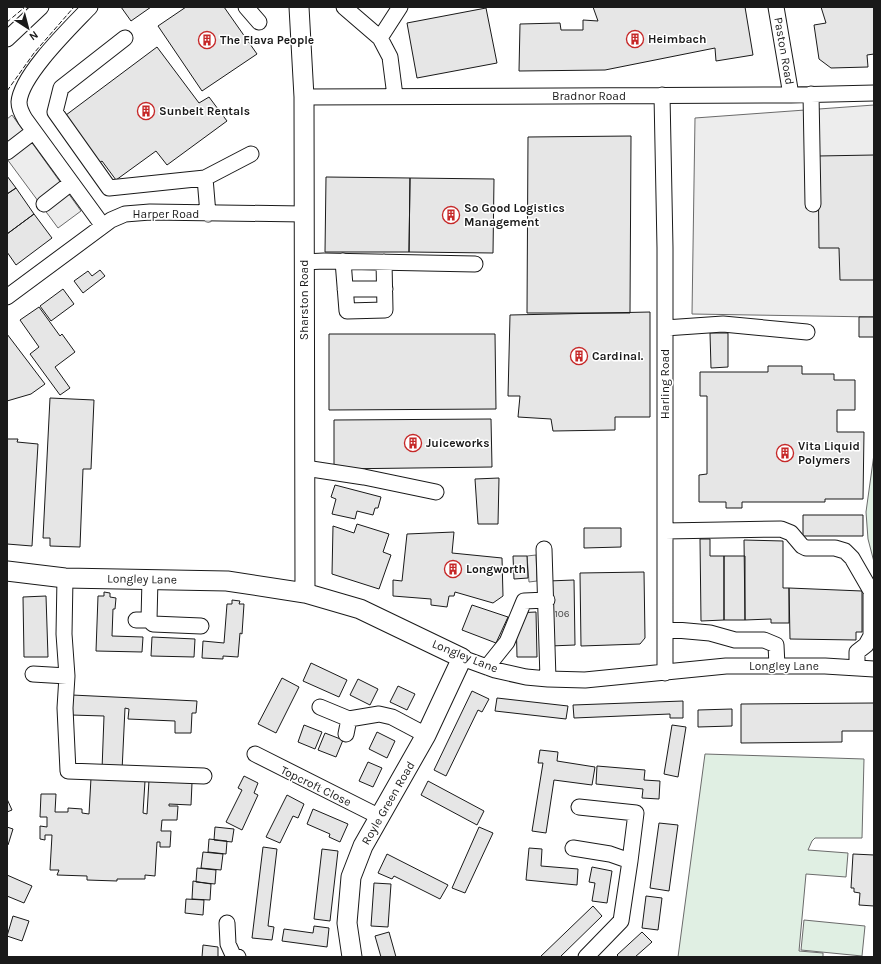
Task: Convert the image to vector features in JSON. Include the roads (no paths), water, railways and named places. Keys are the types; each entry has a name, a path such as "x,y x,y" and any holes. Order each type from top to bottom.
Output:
{"main road":[{"name":"Sharston Road","path":"299,7 304,97 305,593"},
{"name":"Longley Lane","path":"7,572 65,578 227,581 305,593 360,609 462,658"},
{"name":"Royle Green Road","path":"352,957 347,923 352,877 363,846 378,816 403,777 426,734 462,658"}],"street":[{"path":"7,39 41,7"},
{"path":"90,7 32,73 21,95 19,103 20,111 34,132 103,226"},
{"path":"246,7 259,22"},
{"path":"344,7 380,38 390,57 395,96"},
{"path":"380,38 400,7"},
{"name":"Paston Road","path":"776,7 791,95"},
{"path":"125,38 61,88 55,112 109,188 205,178 251,154"},
{"name":"Bradnor Road","path":"304,97 791,95 874,93"},
{"path":"811,94 813,204"},
{"name":"Harling Road","path":"662,95 664,328 658,510 665,531 665,673"},
{"path":"7,152 34,132"},
{"path":"205,178 208,214"},
{"path":"44,204 71,183"},
{"name":"Harper Road","path":"7,297 103,226 118,217 135,213 304,214"},
{"path":"304,262 343,261 475,264"},
{"path":"343,261 347,311 385,310 384,262"},
{"path":"345,289 385,289"},
{"path":"664,328 723,324 807,332"},
{"path":"305,468 364,477 436,492"},
{"path":"665,531 781,530 791,533 802,546 806,548 835,548 845,551 852,558 871,591 871,636 866,645 857,652 857,668"},
{"path":"544,550 548,679"},
{"path":"65,578 65,708 68,771 204,776"},
{"path":"150,579 142,620 153,624 201,626"},
{"path":"487,667 507,642 524,601 546,600"},
{"path":"665,629 710,633 735,640 764,640 776,645 777,666"},
{"name":"Longley Lane","path":"462,658 487,667 526,677 585,680 726,666 874,669"},
{"path":"33,674 66,676"},
{"path":"320,707 350,719 379,714 392,717 426,734"},
{"path":"346,734 350,719"},
{"name":"Topcroft Close","path":"255,754 378,816"},
{"path":"579,807 636,813 621,921 586,957"},
{"path":"573,848 610,854 630,861"},
{"path":"227,923 228,944 233,955 238,957"}],"place":[{"name":"Heimbach","path":"635,39"},
{"name":"The Flava People","path":"207,40"},
{"name":"Sunbelt Rentals","path":"146,111"},
{"name":"So Good Logistics Management","path":"451,215"},
{"name":"Cardinal.","path":"579,356"},
{"name":"Juiceworks","path":"413,443"},
{"name":"Vita Liquid Polymers","path":"785,453"},
{"name":"Longworth","path":"453,569"}]}
